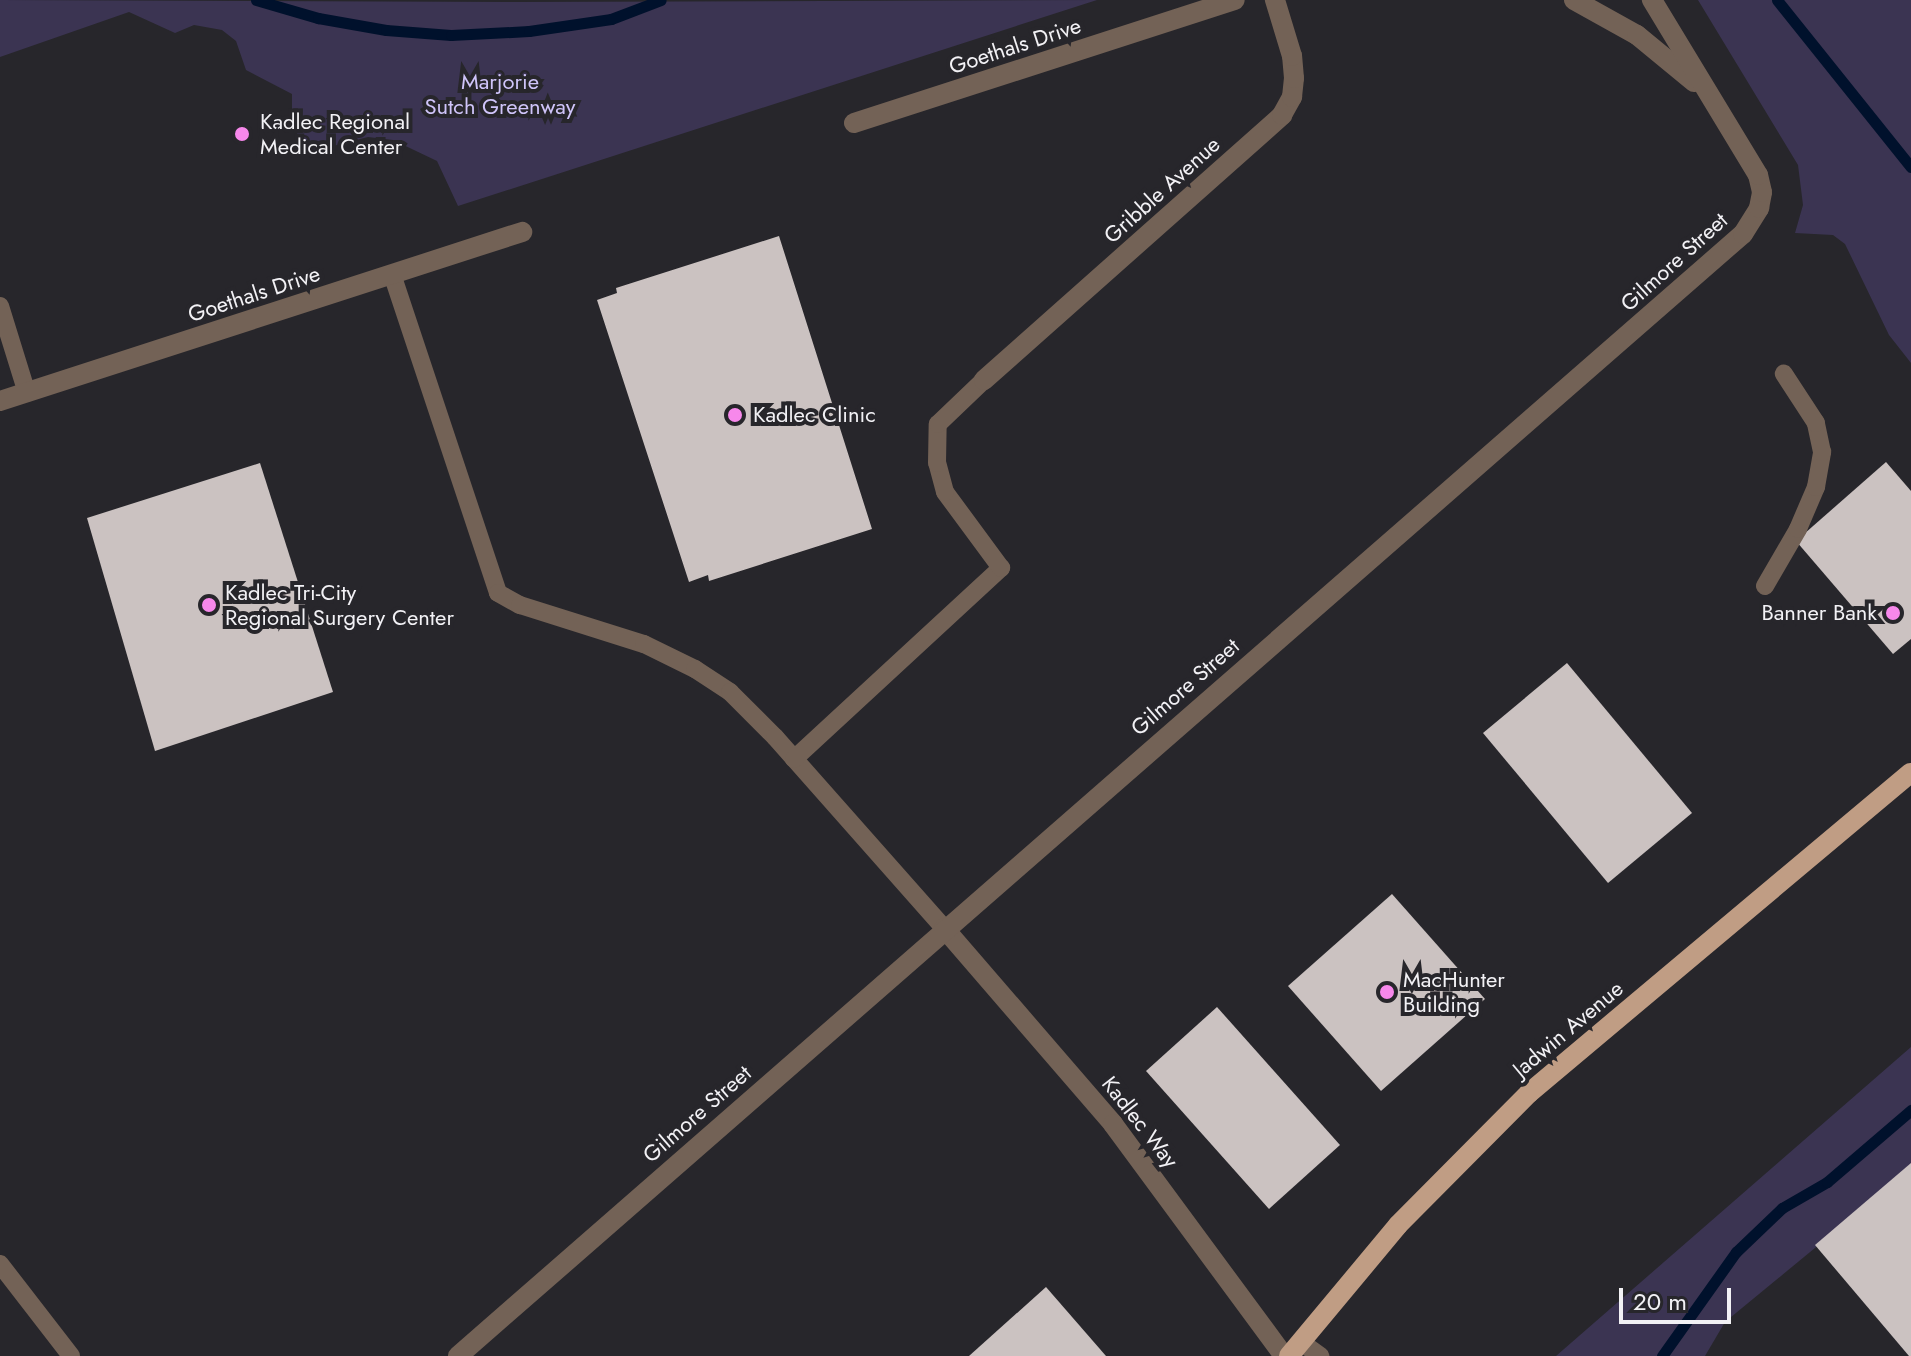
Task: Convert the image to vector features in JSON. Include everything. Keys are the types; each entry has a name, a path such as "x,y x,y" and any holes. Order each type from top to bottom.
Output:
{"main road":[{"name":"Jadwin Avenue","path":"1291,1351 1398,1225 1529,1093 1911,773"}],"street":[{"name":"Goethals Drive","path":"854,123 1235,0"},
{"name":"Gribble Avenue","path":"984,380 1282,115 1292,97 1294,78 1292,56 1275,0"},
{"path":"1574,0 1637,35 1672,62 1716,106"},
{"name":"Gilmore Street","path":"458,1356 944,928 1743,234 1759,208 1761,184 1652,0"},
{"name":"Goethals Drive","path":"0,401 522,232"},
{"name":"Kadlec Way","path":"944,928 1113,1124 1291,1351"}],"lane":[{"path":"392,274 498,593 520,605 629,638 695,669 746,707 944,928"},
{"path":"0,306 27,393"},
{"path":"1765,586 1798,529 1816,487 1822,452 1816,423 1784,374"},
{"path":"794,759 1001,568 945,492 937,463 938,424 984,380"},
{"path":"0,1264 71,1356"},
{"path":"1291,1351 1320,1356"}],"green space":[{"name":"Marjorie Sutch Greenway","path":"0,0 1097,0 458,206 437,161 393,140 368,137 310,152 304,149 292,122 292,94 246,70 236,41 222,30 194,25 175,33 129,12 0,57"},
{"path":"1698,0 1911,0 1911,363 1889,335 1845,244 1833,235 1795,233 1803,205 1798,165"},
{"path":"1911,1047 1911,1169 1725,1322 1705,1356 1556,1356"}],"building":[{"name":"Kadlec Clinic","path":"779,236 872,529 709,581 708,575 689,582 597,300 617,293 616,288"},
{"path":"1886,462 1911,491 1911,639 1893,654 1796,541"},
{"name":"Kadlec Tri-City Regional Surgery Center","path":"260,463 333,692 155,751 87,518"},
{"path":"1567,663 1692,813 1608,883 1483,733"},
{"name":"MacHunter Building","path":"1392,894 1485,999 1381,1091 1288,986"},
{"path":"1217,1007 1340,1145 1269,1209 1146,1071"},
{"path":"1911,1163 1911,1356 1909,1356 1815,1245"},
{"path":"1046,1287 1106,1356 969,1356"}],"waterway":[{"path":"256,0 318,18 386,30 451,35 529,31 611,19 661,0"},
{"path":"1777,0 1911,167"},
{"path":"1662,1356 1736,1252 1782,1208 1827,1182 1911,1110"}],"place":[{"name":"Kadlec Regional Medical Center","path":"242,134"},
{"name":"Kadlec Clinic","path":"735,415"},
{"name":"Kadlec Tri-City Regional Surgery Center","path":"209,605"},
{"name":"Banner Bank","path":"1893,613"},
{"name":"MacHunter Building","path":"1387,992"}]}
